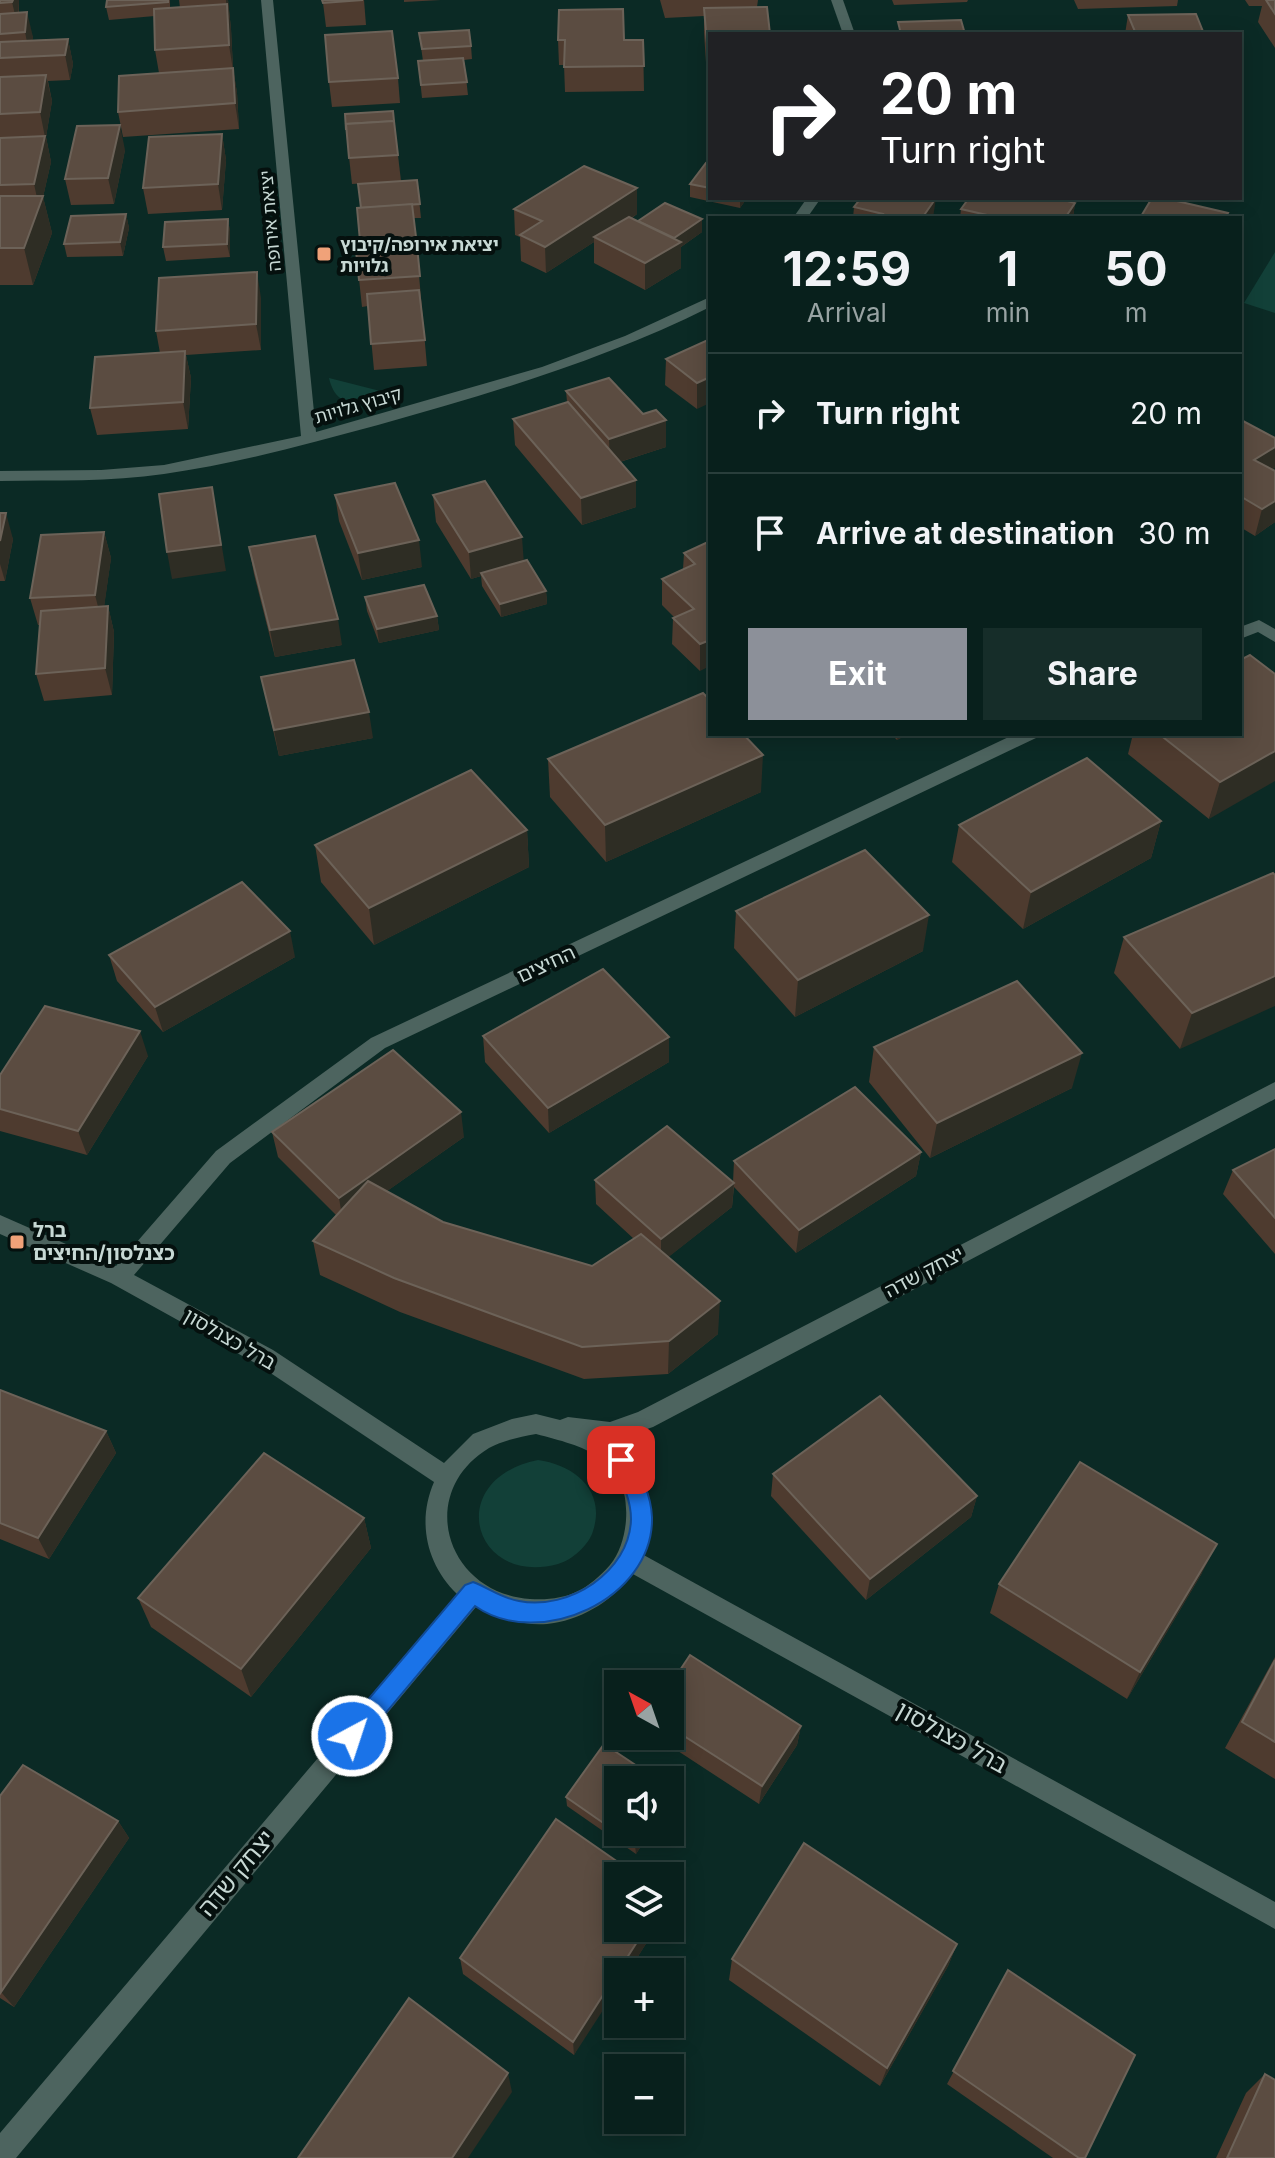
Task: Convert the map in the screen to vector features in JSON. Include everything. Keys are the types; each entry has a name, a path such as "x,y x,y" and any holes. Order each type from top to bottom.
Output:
{"street":[{"name":"יציאת אירופה","path":"267,0 309,439"},
{"path":"837,0 848,32"},
{"name":"קיבוץ גלויות","path":"0,476 135,473 309,439 482,391 564,364 663,326 708,302"},
{"path":"1242,633 1259,625 1275,637"},
{"name":"החיצים","path":"119,1277 223,1157 378,1043 1026,736"},
{"name":"יצחק שדה","path":"568,1427 610,1432 645,1420 1275,1090"},
{"name":"ברל כצנלסון","path":"0,1224 119,1277 265,1357 448,1478"},
{"path":"536,1424 568,1427 598,1439 621,1460 636,1487 641,1519 635,1549 616,1577 590,1599 556,1610 521,1612 488,1603 461,1584 442,1557 435,1527 438,1497 452,1468 475,1445 504,1430 536,1424"},
{"name":"ברל כצנלסון","path":"628,1559 1275,1916"},
{"name":"יצחק שדה","path":"3,2145 473,1592"}],"green space":[{"path":"1275,252 1275,313 1244,303"},
{"path":"329,378 392,394 362,403 345,401 338,397"},
{"path":"538,1460 564,1468 584,1482 591,1492 596,1517 591,1536 574,1555 558,1564 529,1567 505,1560 489,1546 480,1528 480,1507 489,1488 508,1471"}],"building":[{"path":"107,0 168,0 168,2 106,7"},
{"path":"322,0 363,0 323,3"},
{"path":"1266,0 1275,0 1275,14"},
{"path":"227,4 229,45 155,50 154,9"},
{"path":"767,7 770,32 708,32 708,55 704,8"},
{"path":"623,9 624,40 643,40 644,66 564,67 565,40 558,40 559,10"},
{"path":"27,12 25,32 0,34 0,14"},
{"path":"1196,14 1203,32 1135,32 1128,15"},
{"path":"961,20 964,32 900,32 898,22"},
{"path":"469,30 471,46 422,49 419,33"},
{"path":"392,31 398,78 329,82 325,35"},
{"path":"68,39 65,55 0,58 0,42"},
{"path":"463,58 467,82 421,85 418,61"},
{"path":"233,68 235,103 118,112 119,76"},
{"path":"46,75 40,112 0,114 0,77"},
{"path":"393,111 394,121 346,124 346,130 345,114"},
{"path":"394,121 398,155 349,158 346,124"},
{"path":"120,125 108,178 65,179 77,126"},
{"path":"222,134 218,184 143,188 149,137"},
{"path":"45,136 34,184 0,185 0,138"},
{"path":"706,163 708,164 708,188 690,184"},
{"path":"584,166 637,188 545,247 520,235 542,221 514,209"},
{"path":"417,180 420,204 361,208 358,184"},
{"path":"0,196 43,196 24,248 0,248"},
{"path":"859,200 935,200 923,216 882,216 854,207"},
{"path":"968,200 1064,200 1075,203 1066,216 991,216 961,209"},
{"path":"1151,200 1173,200 1228,213 1226,216 1141,216"},
{"path":"665,203 702,219 674,238 638,221"},
{"path":"412,204 416,237 360,241 357,208"},
{"path":"126,214 120,242 64,244 71,216"},
{"path":"629,217 681,242 645,263 594,237"},
{"path":"228,219 227,244 163,247 165,222"},
{"path":"417,246 420,276 359,280 356,251"},
{"path":"257,272 256,324 156,331 159,278"},
{"path":"419,290 425,340 371,344 367,294"},
{"path":"708,340 708,378 697,383 666,359"},
{"path":"185,351 183,402 90,408 95,357"},
{"path":"609,378 643,414 656,410 666,420 609,439 566,391"},
{"path":"568,402 636,480 581,498 513,419"},
{"path":"1242,422 1275,438 1275,447 1254,460 1275,471 1275,501 1262,509 1242,497"},
{"path":"485,481 522,537 469,552 433,495"},
{"path":"395,483 419,540 358,553 335,495"},
{"path":"212,487 221,545 167,552 159,494"},
{"path":"0,513 6,513 0,541"},
{"path":"104,532 95,595 30,598 41,535"},
{"path":"315,536 338,619 270,630 249,547"},
{"path":"708,542 708,641 700,644 673,618 694,609 662,579 695,564 684,553"},
{"path":"527,560 546,591 500,604 481,573"},
{"path":"424,585 437,616 377,629 365,597"},
{"path":"108,606 105,668 36,674 41,611"},
{"path":"1250,655 1275,674 1275,751 1220,782 1162,736 1242,736 1242,659"},
{"path":"354,660 369,712 274,730 261,677"},
{"path":"703,693 708,698 708,736 745,736 763,755 605,825 548,759"},
{"path":"1087,758 1161,821 1031,892 959,825"},
{"path":"471,770 527,830 369,908 315,845"},
{"path":"865,850 929,915 798,980 736,911"},
{"path":"1273,873 1275,976 1192,1013 1124,937"},
{"path":"242,882 290,931 155,1007 109,955"},
{"path":"603,969 669,1037 548,1108 483,1036"},
{"path":"1017,981 1082,1053 937,1123 874,1047"},
{"path":"45,1006 140,1031 78,1131 0,1109 0,1075"},
{"path":"393,1050 461,1112 339,1198 272,1132"},
{"path":"855,1087 921,1152 799,1230 734,1161"},
{"path":"667,1126 734,1183 661,1239 595,1180"},
{"path":"1275,1149 1275,1218 1233,1170"},
{"path":"368,1181 443,1222 592,1266 641,1234 720,1301 669,1341 582,1347 394,1278 313,1241"},
{"path":"0,1390 106,1431 38,1538 0,1523"},
{"path":"880,1396 977,1496 870,1579 773,1474"},
{"path":"264,1453 364,1518 241,1669 138,1598"},
{"path":"1080,1462 1217,1544 1140,1672 999,1584"},
{"path":"690,1655 801,1726 762,1786 684,1736 684,1670 680,1670"},
{"path":"1275,1660 1275,1742 1242,1722"},
{"path":"604,1744 604,1750 613,1750 637,1766 604,1766 604,1823 566,1797"},
{"path":"23,1765 118,1821 1,1992 0,1796"},
{"path":"556,1819 618,1862 604,1862 604,1942 637,1942 627,1958 604,1958 604,1994 573,2042 460,1958"},
{"path":"804,1843 957,1944 887,2068 732,1959"},
{"path":"1008,1970 1135,2055 1085,2158 1079,2158 953,2071"},
{"path":"409,1998 508,2073 452,2158 298,2158"},
{"path":"1265,2074 1275,2080 1275,2158 1227,2158"}],"place":[{"name":"יציאת אירופה/קיבוץ גלויות","path":"324,254"},
{"name":"ברל כצנלסון/החיצים","path":"17,1242"}],"route":[{"path":"352,1736 473,1592 488,1603 521,1612 556,1610 590,1599 616,1577 635,1549 641,1519 636,1487 621,1460"}]}
